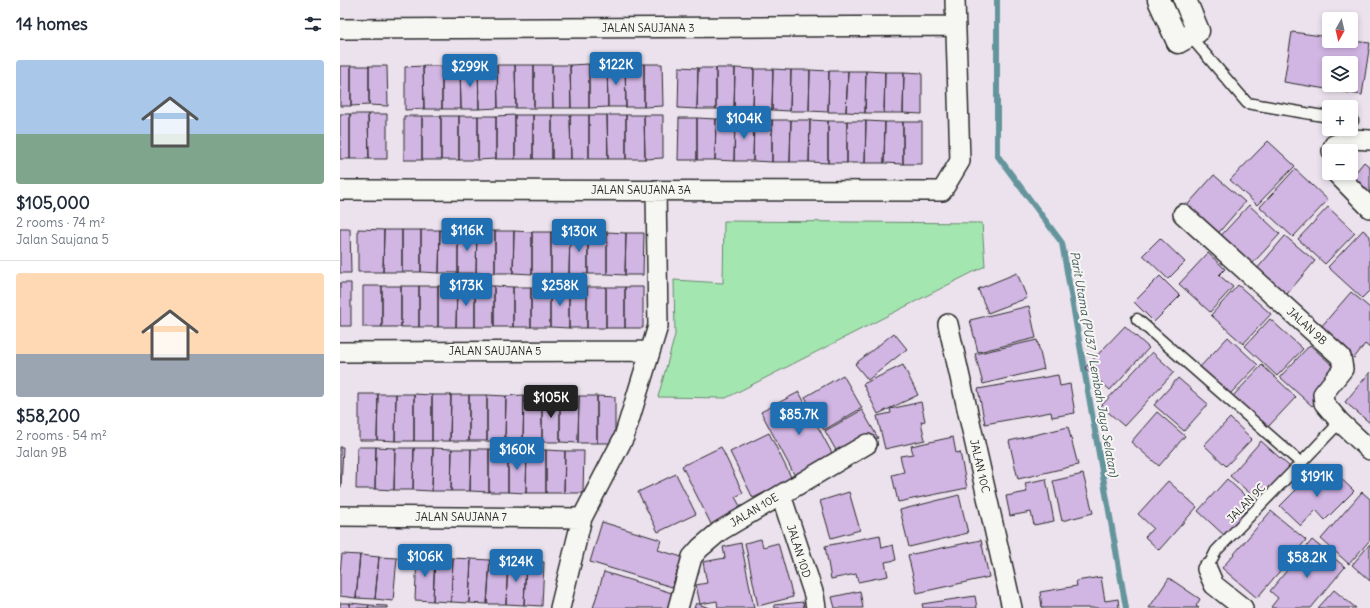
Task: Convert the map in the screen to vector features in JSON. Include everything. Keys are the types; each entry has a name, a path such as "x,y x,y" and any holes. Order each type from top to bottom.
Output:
{"street":[{"path":"955,0 956,26"},
{"path":"1159,0 1178,42 1198,31 1185,0"},
{"name":"JALAN SAUJANA 3","path":"340,30 956,26"},
{"name":"JALAN SAUJANA 3A","path":"340,190 942,191 960,161 956,26"},
{"path":"1336,144 1351,138 1370,140"},
{"path":"1343,180 1370,208"},
{"path":"560,608 582,518 624,437 658,326 656,190"},
{"name":"JALAN 9B","path":"1183,214 1341,357 1343,369 1323,394 1324,403 1340,422 1370,450"},
{"name":"JALAN 10C","path":"948,324 1012,608"},
{"name":"JALAN SAUJANA 5","path":"340,352 650,351"},
{"name":"JALAN 10E","path":"678,608 692,557 700,548 720,531 867,444"},
{"name":"JALAN 10D","path":"780,495 814,595 816,608"},
{"name":"JALAN SAUJANA 7","path":"340,516 582,518"},
{"path":"1207,569 1214,585 1243,608"}],"lane":[{"path":"1189,35 1247,102 1322,116"},
{"path":"1137,319 1301,464"},
{"name":"JALAN 9C","path":"1207,569 1216,551 1340,422"}],"green space":[{"path":"724,221 982,223 985,266 726,398 658,397 675,335 674,280 723,283"}],"building":[{"path":"1292,32 1322,36 1322,48 1358,48 1358,42 1370,43 1362,95 1344,92 1358,92 1358,56 1322,56 1322,88 1284,82"},
{"path":"589,64 589,108 571,108 570,65"},
{"path":"589,64 607,64 608,107 589,108"},
{"path":"607,64 625,64 626,107 608,107"},
{"path":"625,64 644,64 644,107 626,107"},
{"path":"644,64 662,64 663,106 644,107"},
{"path":"497,65 498,108 479,109 478,66"},
{"path":"497,65 515,65 516,108 498,108"},
{"path":"515,65 534,65 534,108 516,108"},
{"path":"534,65 552,65 553,108 534,108"},
{"path":"552,65 570,65 571,108 553,108"},
{"path":"340,66 351,66 351,106 340,106"},
{"path":"351,66 369,66 369,105 351,106"},
{"path":"369,66 387,66 388,106 369,105"},
{"path":"423,66 424,109 405,110 405,67"},
{"path":"423,66 442,66 442,109 424,109"},
{"path":"442,66 460,66 461,109 442,109"},
{"path":"460,66 478,66 479,109 461,109"},
{"path":"679,67 698,68 697,109 678,108"},
{"path":"698,68 716,68 716,109 697,109"},
{"path":"716,68 735,68 734,110 716,109"},
{"path":"735,68 754,69 753,110 734,110"},
{"path":"754,69 773,69 772,110 753,110"},
{"path":"773,69 791,70 790,111 772,110"},
{"path":"791,70 810,70 809,111 790,111"},
{"path":"810,70 829,71 828,112 809,111"},
{"path":"829,71 848,71 846,112 828,112"},
{"path":"848,71 866,71 865,113 846,112"},
{"path":"866,71 885,72 884,113 865,113"},
{"path":"885,72 904,72 903,113 884,113"},
{"path":"904,72 922,73 922,114 903,113"},
{"path":"340,114 350,114 350,159 340,159"},
{"path":"350,114 368,114 369,159 350,159"},
{"path":"368,114 387,114 387,159 369,159"},
{"path":"515,115 515,159 496,159 496,116"},
{"path":"515,115 533,115 533,159 515,159"},
{"path":"533,115 552,115 552,159 533,159"},
{"path":"552,115 570,115 571,159 552,159"},
{"path":"570,115 589,115 589,159 571,159"},
{"path":"589,115 607,115 608,159 589,159"},
{"path":"607,115 626,115 626,159 608,159"},
{"path":"626,115 644,115 645,159 626,159"},
{"path":"644,115 663,115 663,158 645,159"},
{"path":"404,116 422,116 422,160 404,160"},
{"path":"422,116 441,116 441,160 422,160"},
{"path":"441,116 459,116 459,160 441,160"},
{"path":"459,116 478,116 478,160 459,160"},
{"path":"478,116 496,116 496,159 478,160"},
{"path":"679,118 697,118 697,160 678,160"},
{"path":"697,118 716,119 715,160 697,160"},
{"path":"716,119 735,119 734,161 715,160"},
{"path":"735,119 754,119 753,161 734,161"},
{"path":"754,119 772,120 772,162 753,161"},
{"path":"772,120 791,120 790,162 772,162"},
{"path":"791,120 810,120 809,162 790,162"},
{"path":"810,120 828,121 828,163 809,162"},
{"path":"828,121 847,121 847,163 828,163"},
{"path":"847,121 866,121 865,163 847,163"},
{"path":"866,121 885,122 884,163 865,163"},
{"path":"885,122 903,122 903,164 884,163"},
{"path":"903,122 922,122 922,164 903,164"},
{"path":"1268,141 1295,166 1257,205 1230,180"},
{"path":"1364,162 1370,167 1370,203 1346,184 1349,180 1358,180 1358,169"},
{"path":"1295,169 1328,200 1293,237 1260,207"},
{"path":"1214,175 1245,202 1214,238 1182,211"},
{"path":"1249,205 1280,234 1252,264 1237,249 1233,254 1217,240"},
{"path":"1328,207 1355,233 1325,264 1298,239"},
{"path":"340,229 350,229 351,273 340,273"},
{"path":"358,229 384,230 383,272 358,272"},
{"path":"384,230 402,230 402,272 383,272"},
{"path":"402,230 421,230 421,272 402,272"},
{"path":"421,230 440,230 439,273 421,272"},
{"path":"440,230 458,230 458,273 439,273"},
{"path":"458,230 477,231 476,273 458,273"},
{"path":"1363,230 1370,236 1370,290 1362,298 1328,267"},
{"path":"477,231 495,231 495,273 476,273"},
{"path":"495,231 514,231 513,273 495,273"},
{"path":"514,231 532,232 532,274 513,273"},
{"path":"532,232 551,232 551,274 532,274"},
{"path":"551,232 570,232 569,274 551,274"},
{"path":"570,232 588,232 588,274 569,274"},
{"path":"588,232 607,232 607,274 588,274"},
{"path":"607,232 626,233 625,275 607,274"},
{"path":"626,233 644,233 643,275 625,275"},
{"path":"1285,236 1315,261 1281,301 1251,276"},
{"path":"1160,238 1185,262 1168,279 1143,255"},
{"path":"1208,253 1225,269 1219,275 1233,287 1210,312 1179,284"},
{"path":"1017,273 1027,298 988,313 978,289"},
{"path":"1160,276 1180,296 1154,322 1134,302"},
{"path":"340,283 351,283 351,326 340,326"},
{"path":"1238,285 1271,314 1243,344 1211,315"},
{"path":"363,286 382,286 382,327 363,327"},
{"path":"382,286 401,286 401,327 382,327"},
{"path":"401,286 419,286 419,327 401,327"},
{"path":"419,286 438,286 438,327 419,327"},
{"path":"438,286 457,286 456,327 438,327"},
{"path":"457,286 475,286 475,327 456,327"},
{"path":"475,286 494,286 494,327 475,327"},
{"path":"494,286 513,287 513,327 494,327"},
{"path":"513,287 531,287 531,327 513,327"},
{"path":"531,287 550,287 550,327 531,327"},
{"path":"550,287 569,287 569,328 550,327"},
{"path":"569,287 587,287 587,328 569,328"},
{"path":"587,287 606,287 606,328 587,328"},
{"path":"606,287 625,287 625,328 606,328"},
{"path":"625,287 643,287 643,328 625,328"},
{"path":"1351,292 1370,308 1370,348 1365,344 1354,358 1320,328"},
{"path":"1029,306 1036,338 978,352 970,320"},
{"path":"1270,319 1303,349 1277,376 1245,346"},
{"path":"1125,326 1149,348 1110,390 1085,368"},
{"path":"894,333 907,349 868,380 855,364"},
{"path":"1228,337 1258,365 1229,395 1200,367"},
{"path":"1037,340 1044,369 983,384 975,354"},
{"path":"1310,345 1342,374 1312,406 1280,377"},
{"path":"1152,352 1174,372 1124,426 1101,406"},
{"path":"903,365 918,395 878,414 863,384"},
{"path":"1262,365 1296,397 1267,428 1233,396"},
{"path":"1370,372 1370,423 1345,402"},
{"path":"843,375 862,408 824,430 805,397"},
{"path":"1058,375 1060,386 1070,384 1075,413 1052,417 1051,412 985,424 978,389"},
{"path":"1178,378 1208,404 1184,431 1154,405"},
{"path":"799,392 838,464 795,476 761,412"},
{"path":"359,394 378,394 377,440 359,440"},
{"path":"378,394 396,394 395,441 377,440"},
{"path":"396,394 414,394 414,441 395,441"},
{"path":"414,394 432,395 432,441 414,441"},
{"path":"432,395 451,395 450,441 432,441"},
{"path":"451,395 469,395 469,441 450,441"},
{"path":"469,395 487,395 487,441 469,441"},
{"path":"487,395 506,396 505,442 487,441"},
{"path":"524,395 523,442 505,442 506,396"},
{"path":"524,395 542,396 542,442 523,442"},
{"path":"542,396 560,396 560,442 542,442"},
{"path":"560,396 579,396 578,443 560,442"},
{"path":"579,396 597,396 597,443 578,443"},
{"path":"597,396 615,397 615,443 597,443"},
{"path":"921,402 925,421 921,422 925,440 885,449 877,416 891,413 890,409"},
{"path":"862,410 878,438 841,459 825,431"},
{"path":"1157,412 1185,436 1159,466 1131,442"},
{"path":"1230,418 1252,439 1226,466 1204,445"},
{"path":"1068,427 1078,465 1018,479 1009,441"},
{"path":"769,433 792,479 753,498 730,452"},
{"path":"953,437 956,453 960,452 967,488 898,502 892,475 904,472 900,456 913,454 911,446"},
{"path":"1261,441 1290,467 1259,501 1230,476"},
{"path":"340,447 343,447 341,487 340,487"},
{"path":"357,447 376,447 375,489 356,489"},
{"path":"376,447 395,448 394,490 375,489"},
{"path":"721,447 743,493 735,497 745,515 714,530 682,466"},
{"path":"395,448 414,448 413,490 394,490"},
{"path":"414,448 433,448 432,491 413,490"},
{"path":"433,448 452,449 451,491 432,491"},
{"path":"452,449 471,449 470,491 451,491"},
{"path":"471,449 489,449 489,492 470,491"},
{"path":"489,449 508,450 508,492 489,492"},
{"path":"508,450 527,450 526,493 508,492"},
{"path":"527,450 546,450 546,493 526,493"},
{"path":"546,450 565,451 564,493 546,493"},
{"path":"565,451 584,451 583,493 564,493"},
{"path":"1332,470 1354,491 1325,520 1316,510 1301,526 1280,506 1308,478 1316,486"},
{"path":"676,474 696,514 658,532 638,492"},
{"path":"1083,474 1093,513 1062,521 1053,481"},
{"path":"1046,479 1054,521 1034,525 1031,512 1010,516 1006,496 1027,492 1025,483"},
{"path":"1227,479 1255,505 1226,537 1198,511"},
{"path":"1168,481 1197,507 1159,550 1145,537 1153,528 1138,514"},
{"path":"849,492 860,530 831,538 820,501"},
{"path":"1362,492 1370,499 1370,540 1349,564 1321,539"},
{"path":"959,495 968,533 909,547 900,510"},
{"path":"1271,511 1306,540 1257,598 1222,568"},
{"path":"602,522 661,540 658,550 682,557 672,587 590,562"},
{"path":"880,535 882,548 893,545 896,560 885,562 888,576 858,582 856,574 831,579 825,546"},
{"path":"761,539 763,547 778,543 793,597 758,606 745,543"},
{"path":"981,540 989,577 917,593 908,555"},
{"path":"1312,540 1345,567 1311,608 1271,607 1278,598 1270,591"},
{"path":"741,543 754,608 718,608 717,601 700,604 696,585 707,583 703,562 725,558 723,547"},
{"path":"1370,544 1370,581 1352,565"},
{"path":"342,554 360,555 356,598 340,596"},
{"path":"360,555 379,557 375,599 356,598"},
{"path":"417,556 435,557 433,601 415,600"},
{"path":"379,557 397,558 393,601 375,599"},
{"path":"435,557 453,558 451,602 433,601"},
{"path":"453,558 471,559 469,603 451,602"},
{"path":"471,559 490,560 487,604 469,603"},
{"path":"490,560 508,561 506,604 487,604"},
{"path":"508,561 526,561 524,605 506,604"},
{"path":"526,561 544,562 542,606 524,605"},
{"path":"604,572 672,593 668,608 593,608"},
{"path":"1101,577 1105,601 1118,599 1119,608 1042,608 1040,592 1077,586 1076,581"},
{"path":"1169,578 1200,599 1196,606 1199,608 1149,608"},
{"path":"1334,590 1356,608 1318,608"},
{"path":"860,591 863,608 835,608 832,597"},
{"path":"975,596 977,608 923,608 922,604"},
{"path":"803,602 804,608 775,608 774,605"},
{"path":"340,603 350,603 350,608 340,608"},
{"path":"350,603 369,605 368,608 350,608"},
{"path":"696,603 709,608 694,608"},
{"path":"369,605 387,606 387,608 368,608"}],"waterway":[{"name":"Parit Utama (PU37 / Lembah Jaya Selatan)","path":"997,0 997,155 1062,243 1126,608"}]}
